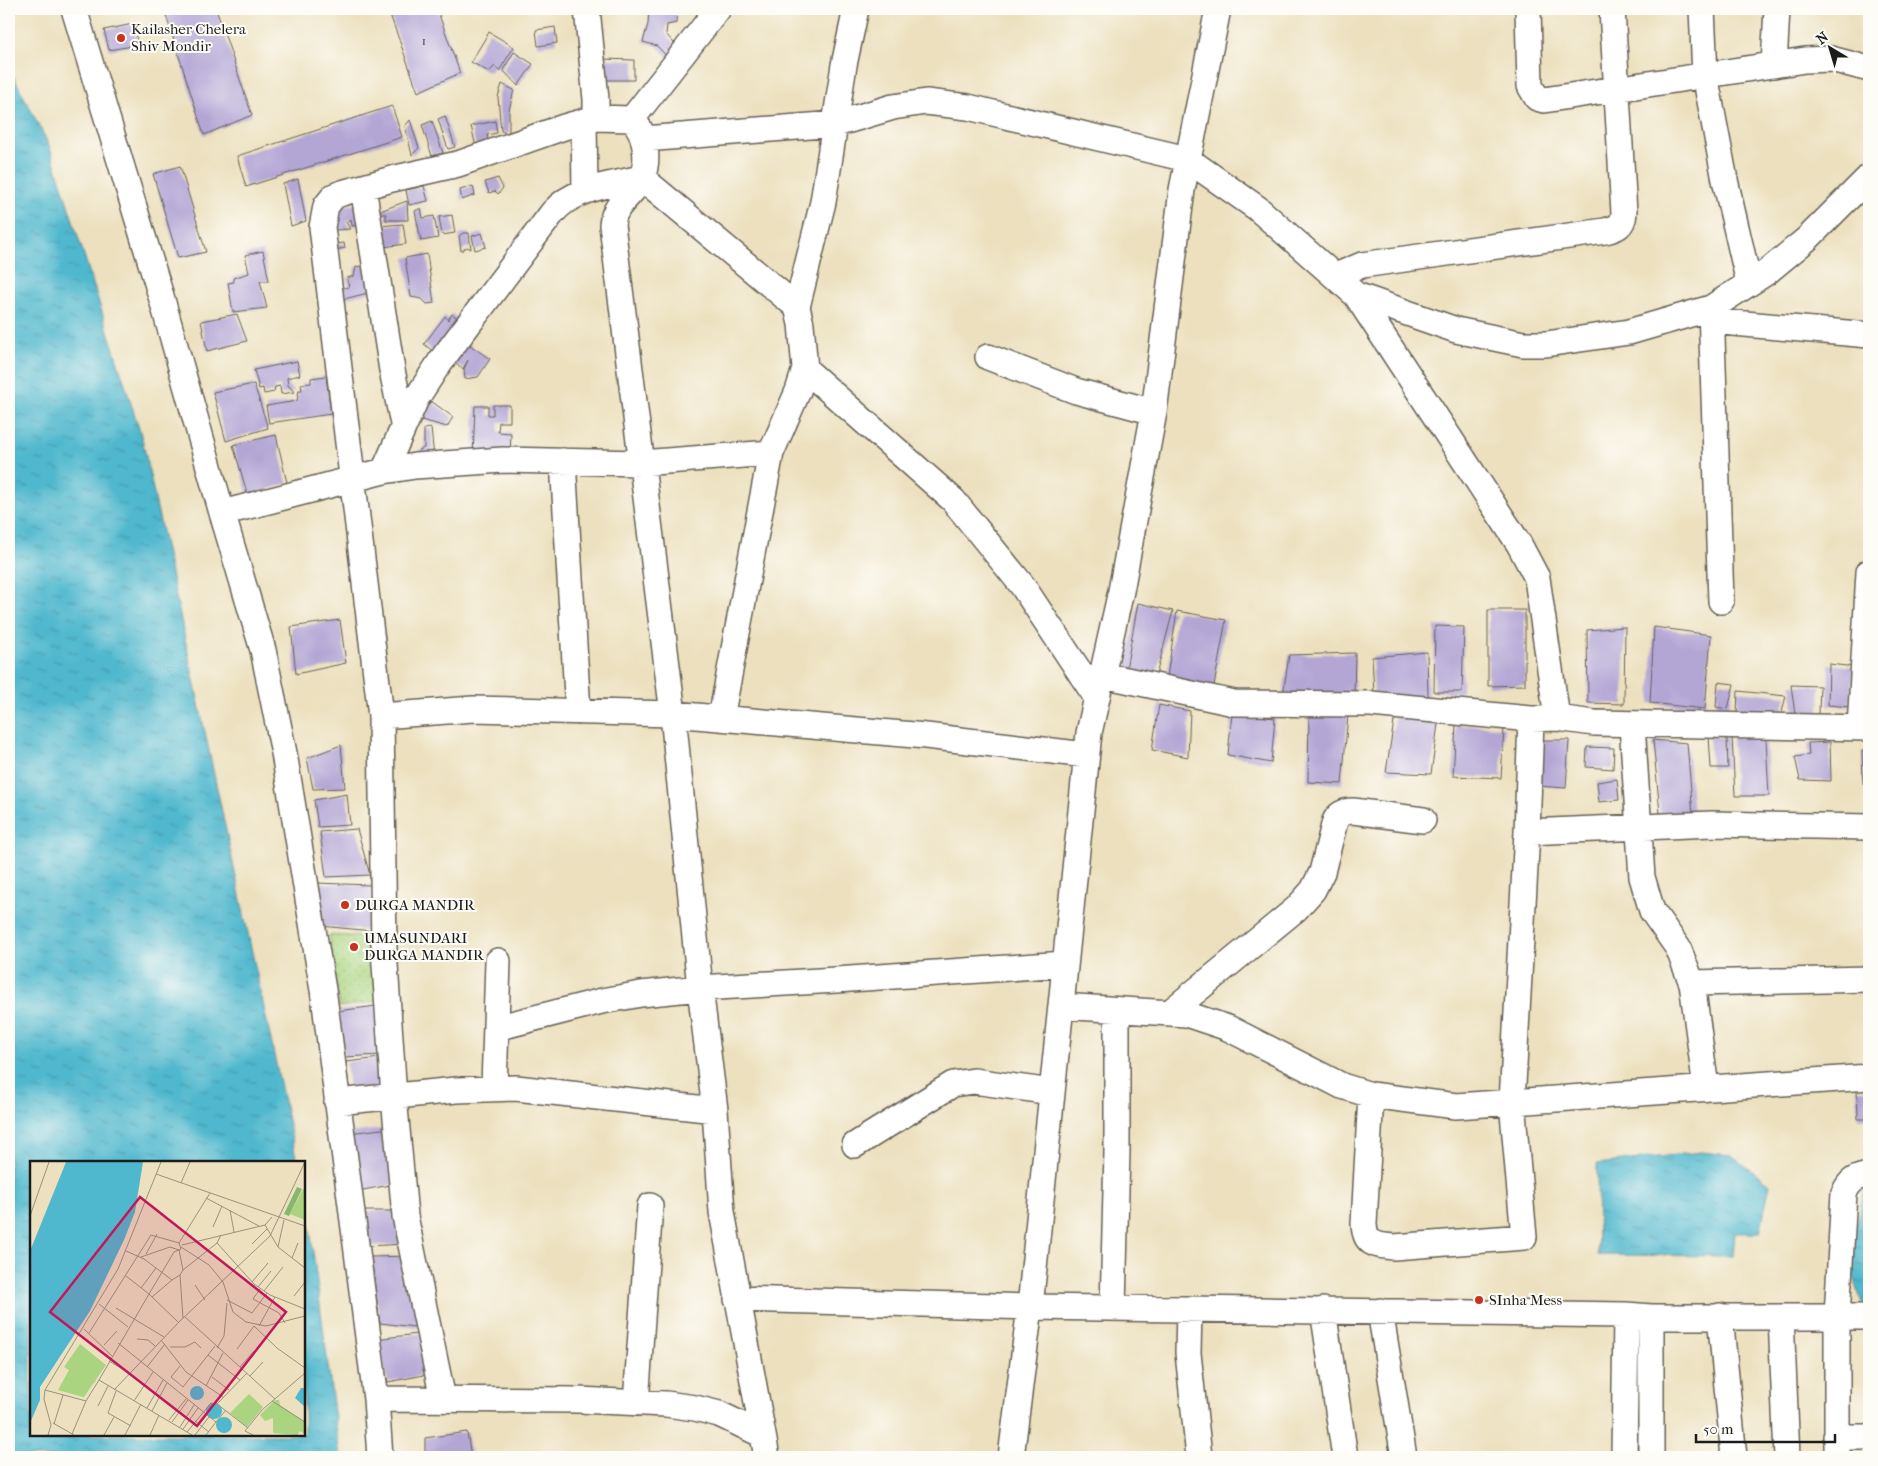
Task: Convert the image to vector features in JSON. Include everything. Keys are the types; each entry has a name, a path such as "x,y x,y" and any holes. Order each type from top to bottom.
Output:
{"street":[{"path":"74,9 158,286 263,650 275,704 324,996 376,1399 380,1457"},
{"path":"585,191 590,119 596,99 587,9"},
{"path":"638,129 718,9"},
{"path":"721,718 771,453 798,391 805,369 801,324 797,307 823,202 844,65 856,9"},
{"path":"1011,1457 1030,1307 1088,734 1121,591 1154,412 1187,159 1218,9"},
{"path":"1528,9 1530,86 1537,98 1544,100 1806,60 1832,59 1869,69"},
{"path":"1336,276 1362,265 1616,228 1621,225 1624,220 1624,213 1612,9"},
{"path":"1702,9 1705,75 1725,180 1749,283"},
{"path":"1774,65 1777,9"},
{"path":"443,1399 405,1216 394,1097 384,950 381,716 322,227 324,212 329,200 342,192 458,164 590,119 638,129 836,124 893,107 926,102 968,107 1187,159 1257,208 1356,295 1519,544 1536,578 1557,718"},
{"path":"638,129 646,156 642,178 612,216 612,225 673,714 700,988 715,1110 722,1212 765,1446"},
{"path":"1711,314 1808,238 1869,177"},
{"path":"384,471 403,424 416,399 440,362 553,212 562,202 585,191 642,178"},
{"path":"642,178 797,307"},
{"path":"363,187 392,370 403,424"},
{"path":"1356,295 1456,330 1523,344 1546,344 1629,332 1711,314 1869,335"},
{"path":"1711,314 1721,600"},
{"path":"988,357 1076,391 1154,412"},
{"path":"805,369 953,500 1022,585 1100,687 1234,703 1371,704 1530,719 1557,718 1594,723 1865,728 1869,572"},
{"path":"222,513 384,471 415,466 494,460 641,463 771,453"},
{"path":"563,461 578,712"},
{"path":"381,716 473,709 673,714 926,736 1086,755"},
{"path":"1371,1095 1365,1192 1365,1232 1368,1240 1374,1245 1394,1247 1524,1237 1512,1102 1527,832 1530,719"},
{"path":"1632,724 1642,877 1648,903 1678,948 1692,983 1706,1088"},
{"path":"1169,1013 1302,903 1313,890 1322,872 1335,821 1340,814 1346,811 1353,811 1423,820"},
{"path":"1527,832 1712,824 1869,827"},
{"path":"494,1088 498,961"},
{"path":"496,1028 602,1001 700,988 1065,964"},
{"path":"1692,983 1869,979"},
{"path":"1061,1006 1186,1014 1228,1028 1342,1086 1371,1095 1456,1106 1869,1077"},
{"path":"1113,1308 1117,1151 1117,1010"},
{"path":"855,1145 953,1084 974,1081 1052,1092"},
{"path":"337,1102 494,1088 549,1091 715,1110"},
{"path":"1869,1174 1855,1178 1848,1183 1844,1193 1837,1317 1836,1447 1869,1437"},
{"path":"636,1403 650,1206"},
{"path":"737,1299 1030,1307 1323,1310 1652,1317 1869,1317"},
{"path":"1189,1309 1188,1353 1199,1457"},
{"path":"1323,1310 1345,1457"},
{"path":"1380,1311 1404,1457"},
{"path":"1624,1457 1626,1315"},
{"path":"1720,1316 1734,1457"},
{"path":"1651,1457 1652,1317"},
{"path":"1782,1317 1787,1457"},
{"path":"376,1399 578,1400 695,1408 719,1414 765,1446"}],"green space":[{"path":"329,935 367,937 378,1001 339,1007"}],"water":[{"path":"9,68 49,145 142,438 297,1161 30,1161 30,1436 305,1436 305,1197 340,1457 9,1457"},
{"path":"1701,1152 1731,1155 1770,1184 1760,1233 1735,1233 1733,1256 1598,1255 1597,1164"},
{"path":"1869,1175 1869,1308 1863,1307 1853,1274 1854,1231"}],"building":[{"path":"164,9 216,9 252,115 204,135"},
{"path":"388,9 437,9 460,73 418,92"},
{"path":"649,9 677,9 676,23 667,25 666,34 680,50 670,60 657,46 643,42 648,24"},
{"name":"Kailasher Chelera Shiv Mondir","path":"133,24 138,45 109,50 104,30"},
{"path":"555,27 557,43 538,46 536,30"},
{"path":"489,32 514,47 499,71 495,66 489,72 471,62"},
{"path":"514,52 533,64 518,86 503,70"},
{"path":"603,59 634,60 634,80 603,80"},
{"path":"502,84 514,90 509,110 509,134 501,131 498,97"},
{"path":"392,106 402,137 246,187 237,156"},
{"path":"445,116 455,147 448,149 438,119"},
{"path":"410,120 419,148 412,155 405,126"},
{"path":"432,121 443,153 432,156 422,125"},
{"path":"495,121 497,133 487,135 488,141 477,151 471,126"},
{"path":"180,166 206,252 178,258 153,174"},
{"path":"498,178 503,188 498,194 495,191 489,193 485,182"},
{"path":"298,179 306,221 291,226 283,184"},
{"path":"424,186 428,201 409,205 406,190"},
{"path":"473,186 475,195 462,200 460,190"},
{"path":"407,201 408,220 386,220 386,214 381,214 380,211"},
{"path":"358,204 360,225 352,226 351,219 346,222 350,229 335,230 333,206"},
{"path":"421,208 423,218 434,216 438,238 421,241 415,211"},
{"path":"452,215 455,233 442,235 439,217"},
{"path":"403,224 406,244 383,247 378,226"},
{"path":"463,233 469,233 471,249 467,247 461,251 459,236"},
{"path":"482,233 486,247 475,250 472,236"},
{"path":"344,243 345,248 335,250 334,244"},
{"path":"263,251 269,281 260,281 267,308 233,312 228,283 234,282 233,278 249,273 245,255"},
{"path":"427,254 434,303 427,304 422,299 411,297 405,258"},
{"path":"373,263 380,290 336,301 333,290 349,287 347,278 354,276 356,267"},
{"path":"237,314 247,341 207,351 201,321"},
{"path":"452,314 464,323 439,356 424,344 445,316 448,320"},
{"path":"464,341 490,359 478,377 465,379 464,369 468,360 463,369 450,360"},
{"path":"297,361 300,375 287,378 288,385 294,392 281,394 280,386 275,387 274,392 264,394 263,388 259,389 254,370"},
{"path":"326,376 331,414 269,423 266,406 297,401 299,390 302,390 301,384 311,383 311,378"},
{"path":"254,384 268,428 226,441 213,392"},
{"path":"431,401 453,417 447,427 418,419"},
{"path":"493,405 510,405 510,422 499,422 498,432 511,433 510,460 473,458 475,406 488,406 488,415 493,415"},
{"path":"431,428 434,458 419,459 419,450 424,448 424,429"},
{"path":"276,435 287,483 248,496 233,445"},
{"path":"1138,603 1173,611 1155,679 1126,669"},
{"path":"1488,610 1525,610 1525,685 1488,686"},
{"path":"1177,611 1226,620 1213,691 1166,684"},
{"path":"340,620 346,663 296,674 291,627"},
{"path":"1435,626 1464,627 1462,692 1434,692"},
{"path":"1625,627 1624,704 1588,703 1587,630"},
{"path":"1654,627 1711,635 1705,709 1650,703"},
{"path":"1427,652 1428,698 1374,694 1372,657"},
{"path":"1355,653 1354,698 1283,695 1289,655"},
{"path":"1829,664 1855,667 1850,707 1828,705"},
{"path":"1718,682 1734,684 1728,709 1716,707"},
{"path":"1791,685 1820,686 1819,714 1795,714"},
{"path":"1738,691 1786,696 1781,716 1737,713"},
{"path":"1159,705 1190,711 1188,757 1152,750"},
{"path":"1309,712 1348,715 1342,784 1308,782"},
{"path":"1232,713 1275,718 1271,763 1228,755"},
{"path":"1395,715 1439,717 1431,774 1386,772"},
{"path":"1456,725 1504,727 1501,778 1453,776"},
{"path":"1709,736 1727,738 1728,768 1711,768"},
{"path":"1732,736 1766,739 1769,796 1735,796"},
{"path":"1538,740 1569,740 1566,788 1538,786"},
{"path":"1653,740 1687,743 1693,815 1660,813"},
{"path":"1830,742 1831,781 1800,780 1795,757 1809,755 1808,743"},
{"path":"341,745 345,788 313,789 307,758"},
{"path":"1587,747 1614,748 1613,769 1586,767"},
{"path":"1862,751 1869,751 1869,784 1863,784"},
{"path":"1617,779 1619,800 1599,802 1597,782"},
{"path":"347,794 350,825 318,827 314,800"},
{"path":"357,829 370,875 326,877 320,832"},
{"name":"DURGA MANDIR","path":"315,883 371,885 373,931 320,926"},
{"path":"376,1006 381,1055 344,1057 338,1011"},
{"path":"380,1058 388,1093 350,1097 346,1062"},
{"path":"1857,1090 1869,1090 1869,1119 1858,1119"},
{"path":"390,1128 396,1184 352,1192 348,1133"},
{"path":"361,1211 398,1211 405,1244 367,1246"},
{"path":"410,1256 423,1328 380,1323 371,1257"},
{"path":"425,1333 434,1373 388,1382 376,1339"},
{"path":"467,1432 471,1457 425,1457 425,1438"}],"place":[{"name":"Kailasher Chelera Shiv Mondir","path":"121,38"},
{"name":"DURGA MANDIR","path":"345,905"},
{"name":"UMASUNDARI DURGA MANDIR","path":"354,947"},
{"name":"SInha Mess","path":"1479,1300"}]}
